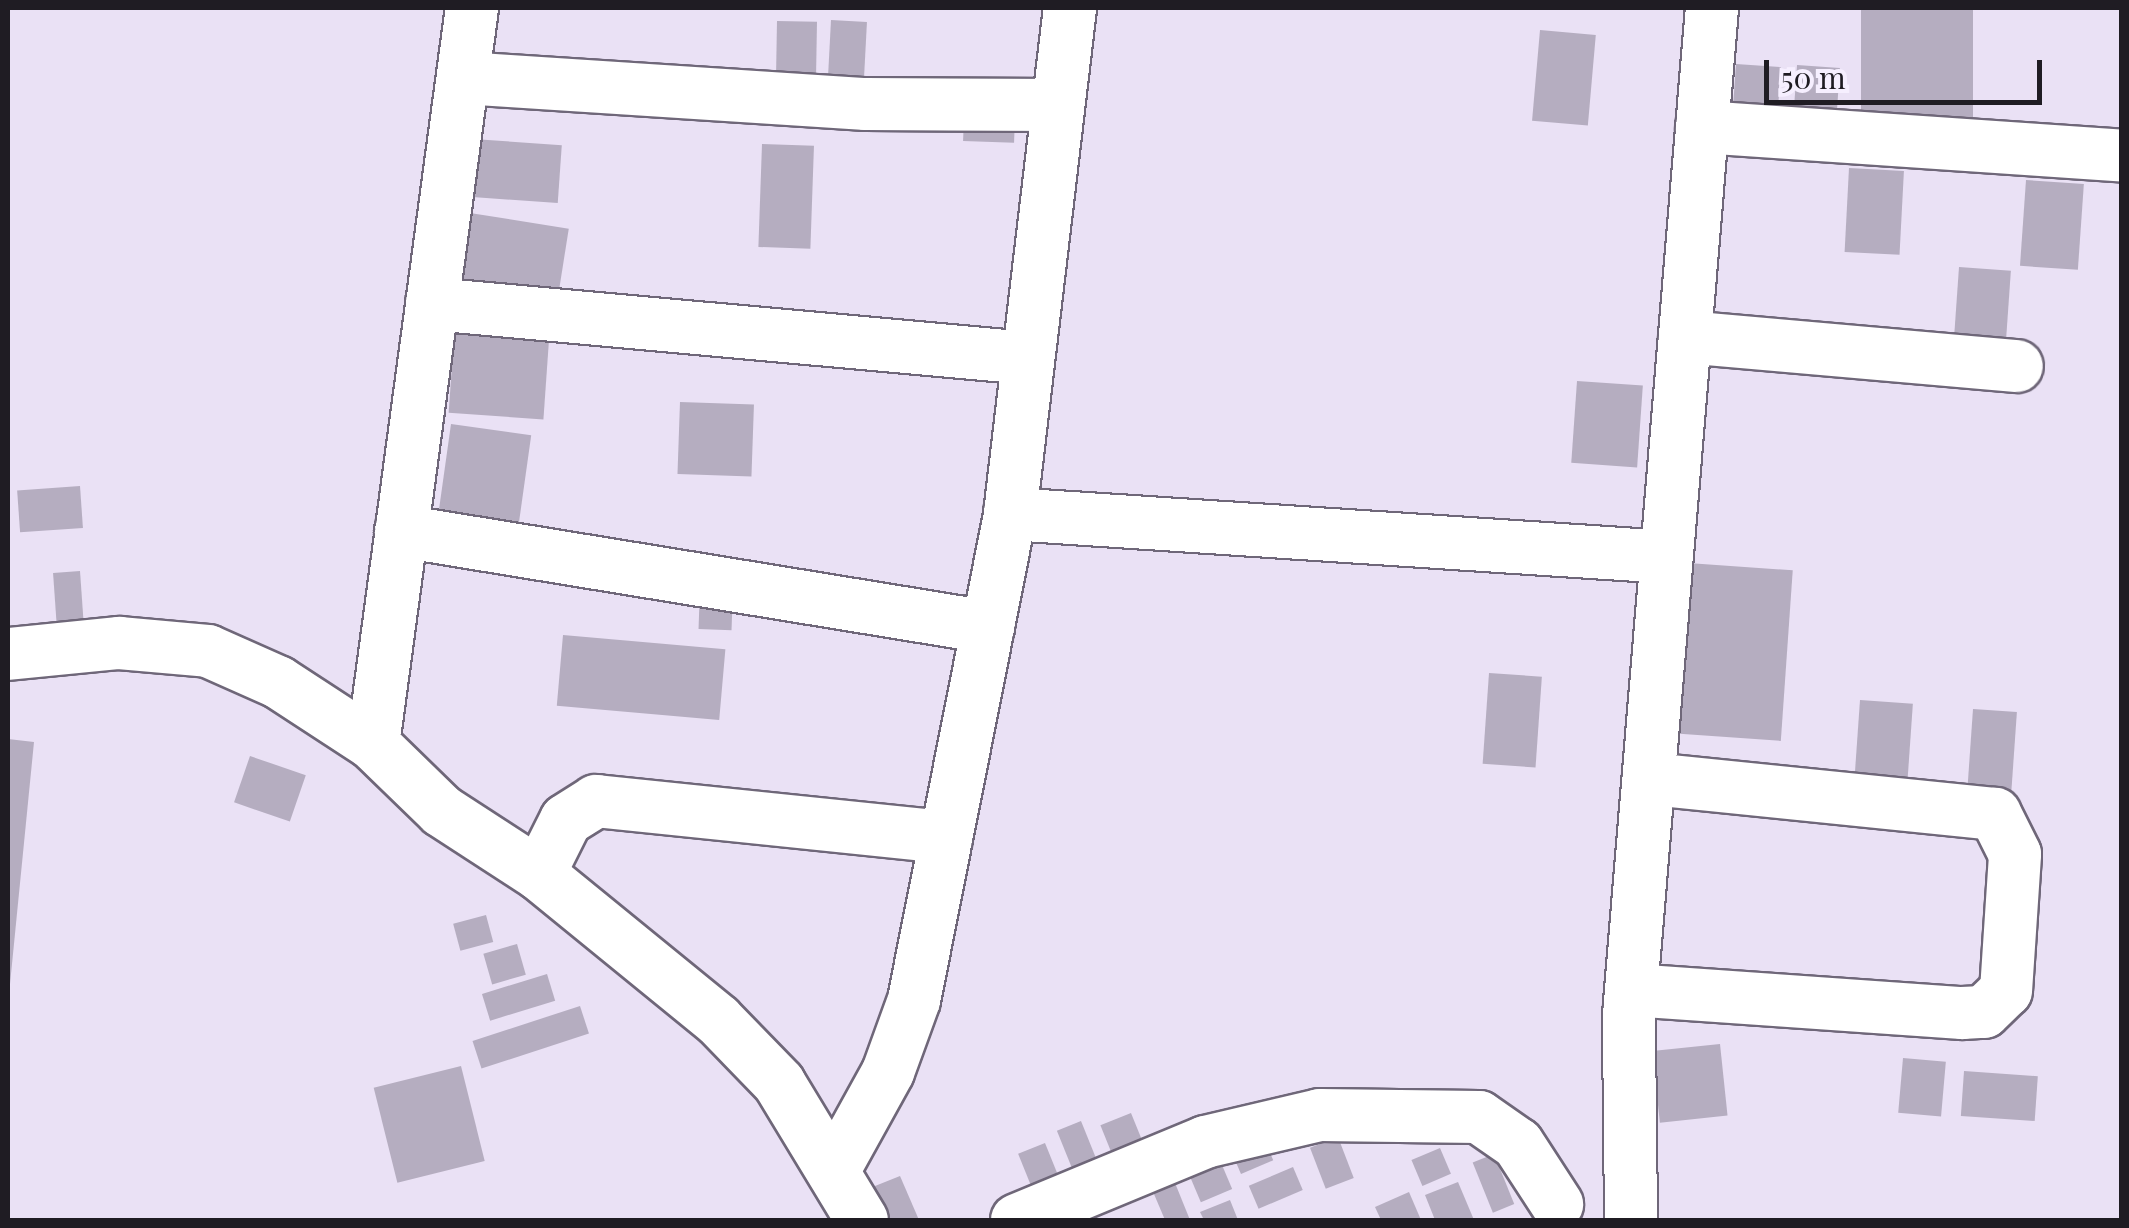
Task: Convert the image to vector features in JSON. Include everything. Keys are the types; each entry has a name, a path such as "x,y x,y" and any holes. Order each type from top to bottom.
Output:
{"street":[{"path":"373,744 472,8"},
{"path":"835,1168 888,1072 914,1000 1010,514 1070,8"},
{"path":"1017,1220 1112,1203 1270,1122 1435,1113 1480,1117 1502,1128 1537,1212 1630,1197 1631,990 1712,8"},
{"path":"462,78 866,104 1058,105"},
{"path":"1702,126 2122,156"},
{"path":"432,304 1028,358"},
{"path":"1685,337 2018,366"},
{"path":"1010,514 1667,557"},
{"path":"401,531 988,627"},
{"path":"8,654 119,643 208,651 278,682 373,744 442,811 540,874 718,1020 779,1083 835,1168 862,1220"},
{"path":"1631,990 1962,1013 1984,1012 2006,991 2014,854 1995,814 1649,779"},
{"path":"540,874 566,820 596,801 946,838"}],"building":[{"path":"1861,8 1973,8 1973,123 1861,123"},
{"path":"831,20 867,22 864,87 828,85"},
{"path":"777,21 817,22 816,85 776,84"},
{"path":"1540,30 1596,35 1588,126 1532,121"},
{"path":"1736,64 1781,67 1778,110 1733,107"},
{"path":"1797,65 1840,68 1837,113 1794,110"},
{"path":"964,115 1015,117 1014,143 963,141"},
{"path":"473,139 562,145 558,203 469,197"},
{"path":"762,144 814,146 810,249 758,247"},
{"path":"1849,168 1904,171 1900,255 1845,252"},
{"path":"2026,180 2084,184 2078,270 2020,266"},
{"path":"470,213 569,229 556,310 457,294"},
{"path":"1959,267 2011,271 2005,352 1953,349"},
{"path":"455,322 550,329 543,419 449,413"},
{"path":"1577,381 1643,386 1637,467 1571,463"},
{"path":"680,402 754,405 751,477 677,474"},
{"path":"451,424 531,435 518,532 437,521"},
{"path":"80,486 83,528 20,532 17,490"},
{"path":"1688,563 1793,570 1781,741 1676,734"},
{"path":"80,571 84,627 57,629 53,573"},
{"path":"700,587 733,588 732,630 699,629"},
{"path":"563,635 725,649 719,720 557,706"},
{"path":"1489,673 1542,677 1536,767 1483,764"},
{"path":"1860,700 1913,704 1907,790 1854,787"},
{"path":"1973,709 2017,712 2011,801 1967,798"},
{"path":"8,739 34,742 10,984 8,984"},
{"path":"250,756 306,775 290,822 234,802"},
{"path":"486,915 493,942 460,951 453,924"},
{"path":"517,944 526,975 492,984 483,954"},
{"path":"547,974 555,1001 490,1021 482,994"},
{"path":"580,1006 589,1034 481,1068 473,1041"},
{"path":"1720,1044 1728,1116 1660,1123 1652,1051"},
{"path":"1903,1058 1946,1062 1941,1117 1898,1113"},
{"path":"461,1066 485,1161 397,1183 374,1088"},
{"path":"1964,1071 2038,1076 2035,1121 1961,1116"},
{"path":"1131,1113 1147,1153 1117,1165 1100,1125"},
{"path":"1081,1121 1102,1173 1078,1183 1057,1131"},
{"path":"1338,1137 1354,1178 1326,1189 1310,1148"},
{"path":"1265,1141 1273,1160 1241,1174 1233,1155"},
{"path":"1045,1143 1066,1194 1039,1205 1018,1154"},
{"path":"1440,1148 1451,1174 1422,1186 1411,1160"},
{"path":"1494,1154 1514,1204 1493,1213 1473,1163"},
{"path":"1222,1165 1232,1189 1201,1202 1191,1178"},
{"path":"1293,1167 1303,1190 1259,1209 1249,1186"},
{"path":"900,1176 919,1220 878,1220 865,1190"},
{"path":"1173,1178 1190,1220 1165,1220 1151,1187"},
{"path":"1458,1182 1474,1220 1435,1220 1425,1195"},
{"path":"1409,1192 1421,1220 1381,1220 1375,1207"},
{"path":"1230,1200 1238,1220 1204,1220 1200,1212"}]}
